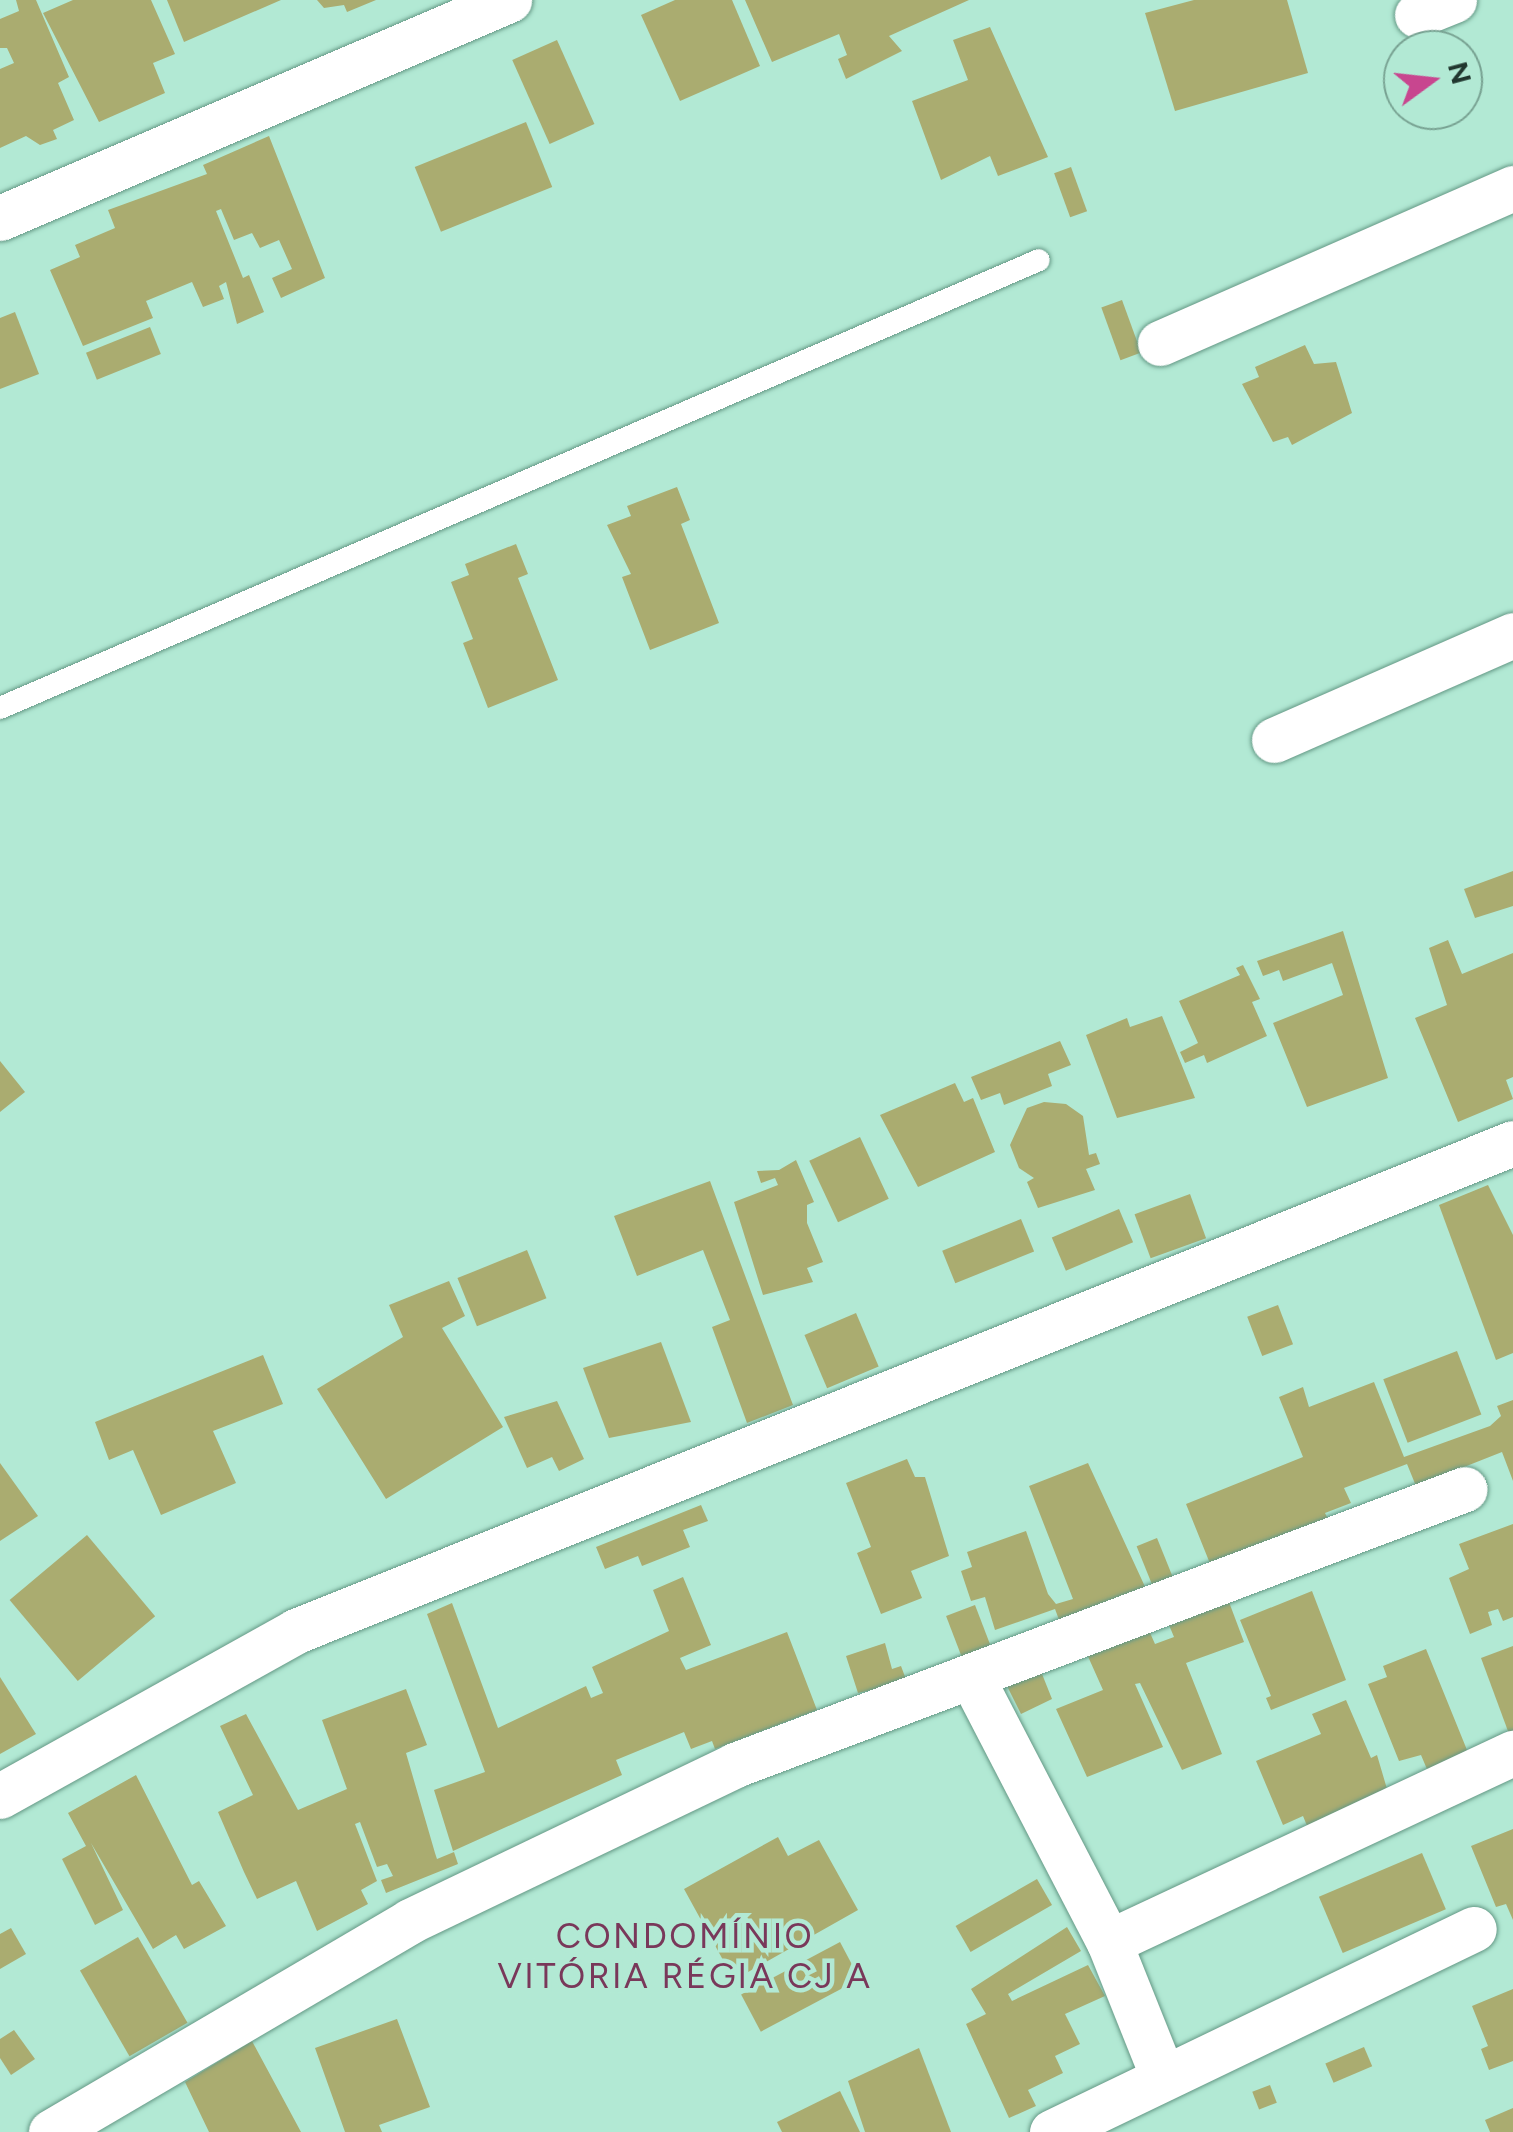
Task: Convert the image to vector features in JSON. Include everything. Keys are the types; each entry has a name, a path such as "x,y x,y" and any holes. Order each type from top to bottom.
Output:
{"street":[{"path":"0,218 509,0"},
{"path":"1160,343 1513,188"},
{"path":"1274,740 1513,635"},
{"path":"0,1796 296,1631 1513,1143"},
{"path":"52,2132 410,1920 735,1765 1465,1490"},
{"path":"972,1678 1109,1942 1163,2078"},
{"path":"1109,1942 1513,1752"},
{"path":"1052,2132 1474,1929"}],"lane":[{"path":"0,708 1040,260"}],"building":[{"path":"16,0 36,0 69,77 58,83 74,120 53,130 57,139 40,145 26,136 0,148 0,69 14,63 7,48 0,48 0,19 19,11"},
{"path":"73,0 151,0 175,54 153,63 165,93 99,122 43,13"},
{"path":"167,0 281,0 184,42"},
{"path":"317,0 376,0 347,12 344,5 324,8"},
{"path":"675,0 732,0 760,66 680,101 641,15"},
{"path":"745,0 969,0 889,36 902,51 846,79 838,59 847,55 839,34 772,62"},
{"path":"1194,0 1287,0 1308,73 1175,111 1145,13"},
{"path":"990,27 1048,157 998,176 990,156 941,180 912,101 968,80 953,40"},
{"path":"557,40 594,124 550,144 512,60"},
{"path":"526,122 552,187 441,232 415,167"},
{"path":"269,136 325,278 281,298 272,278 292,269 279,240 260,248 252,233 234,240 221,209 216,211 243,278 249,275 264,312 237,324 226,282 219,286 224,299 203,307 192,282 146,301 153,318 83,346 50,270 80,257 75,245 115,228 108,210 207,174 203,165"},
{"path":"1071,167 1087,211 1070,217 1054,173"},
{"path":"1122,300 1141,353 1120,360 1101,308"},
{"path":"15,312 39,374 0,389 0,318"},
{"path":"150,327 161,354 97,380 86,353"},
{"path":"1305,345 1314,364 1336,362 1352,413 1292,445 1288,437 1273,442 1242,384 1259,377 1255,367"},
{"path":"677,487 690,520 681,524 719,623 650,650 622,577 631,574 607,525 631,516 627,506"},
{"path":"516,544 528,574 518,578 558,680 488,708 463,643 473,639 451,582 469,575 465,564"},
{"path":"1513,871 1513,906 1475,918 1464,889"},
{"path":"1343,931 1388,1078 1307,1107 1273,1023 1343,995 1332,963 1283,981 1279,970 1263,976 1257,961"},
{"path":"1448,940 1462,974 1513,953 1513,1077 1506,1080 1513,1099 1458,1122 1415,1018 1447,1005 1429,948"},
{"path":"1243,965 1260,999 1252,1002 1267,1036 1207,1063 1204,1055 1185,1063 1180,1052 1198,1043 1179,1001 1240,975 1236,968"},
{"path":"1162,1016 1195,1098 1117,1118 1086,1035 1127,1018 1130,1027"},
{"path":"1060,1041 1071,1065 1048,1074 1052,1086 1004,1105 1000,1093 981,1100 971,1077"},
{"path":"0,1061 25,1092 0,1112"},
{"path":"955,1083 964,1102 973,1098 995,1152 918,1187 880,1115"},
{"path":"1044,1102 1066,1104 1083,1116 1089,1155 1096,1153 1100,1164 1086,1169 1095,1190 1038,1208 1027,1182 1034,1178 1019,1168 1010,1145 1027,1108"},
{"path":"860,1137 889,1199 838,1222 809,1161"},
{"path":"796,1160 814,1202 807,1205 807,1223 823,1262 807,1268 813,1282 763,1295 734,1202 778,1185 775,1178 761,1183 757,1171 779,1170"},
{"path":"710,1181 793,1405 747,1423 712,1327 730,1320 703,1250 637,1276 614,1216"},
{"path":"1488,1185 1513,1235 1513,1353 1496,1360 1439,1205"},
{"path":"1190,1194 1206,1238 1151,1258 1135,1214"},
{"path":"1119,1209 1133,1242 1066,1271 1052,1238"},
{"path":"1021,1219 1034,1251 955,1283 942,1251"},
{"path":"527,1250 546,1298 477,1326 457,1278"},
{"path":"449,1281 465,1316 442,1328 503,1427 386,1499 317,1389 403,1337 389,1305"},
{"path":"1278,1305 1293,1344 1262,1356 1247,1317"},
{"path":"856,1313 879,1366 827,1388 804,1335"},
{"path":"661,1342 691,1422 609,1438 583,1368"},
{"path":"1457,1351 1481,1414 1408,1443 1383,1379"},
{"path":"263,1355 283,1404 213,1431 236,1483 161,1515 133,1450 109,1460 95,1422"},
{"path":"1374,1382 1404,1457 1490,1426 1501,1416 1497,1406 1513,1400 1513,1481 1502,1452 1416,1486 1407,1464 1344,1488 1351,1503 1325,1513 1328,1519 1211,1566 1186,1504 1303,1457 1279,1397 1303,1387 1309,1407"},
{"path":"557,1401 584,1459 559,1471 552,1457 527,1468 504,1417"},
{"path":"907,1459 915,1477 925,1477 949,1556 911,1571 922,1598 881,1614 857,1553 871,1547 846,1483"},
{"path":"0,1463 38,1516 0,1541"},
{"path":"1088,1463 1147,1591 1061,1625 1055,1609 995,1630 985,1597 971,1601 961,1571 972,1567 967,1552 1026,1531 1048,1594 1056,1604 1073,1599 1029,1486"},
{"path":"701,1505 708,1521 683,1530 690,1547 642,1566 638,1556 605,1569 596,1547"},
{"path":"1513,1524 1513,1617 1503,1621 1498,1609 1488,1612 1492,1625 1470,1634 1449,1578 1469,1569 1459,1544"},
{"path":"87,1535 155,1616 78,1681 10,1600"},
{"path":"1157,1538 1174,1580 1153,1588 1137,1546"},
{"path":"683,1577 711,1645 680,1658 686,1670 787,1632 817,1710 715,1749 712,1741 691,1749 684,1732 616,1760 622,1775 453,1851 434,1790 485,1772 427,1614 452,1603 498,1728 586,1686 591,1698 603,1693 592,1667 669,1631 653,1590"},
{"path":"1312,1591 1346,1680 1271,1710 1266,1698 1271,1696 1240,1620"},
{"path":"1229,1602 1244,1642 1186,1663 1222,1754 1182,1770 1140,1683 1135,1684 1163,1747 1087,1777 1056,1709 1103,1690 1086,1652 1147,1626 1155,1644 1174,1637 1169,1625"},
{"path":"975,1605 992,1649 963,1660 946,1616"},
{"path":"885,1643 892,1669 901,1666 907,1682 858,1693 846,1656"},
{"path":"1513,1646 1513,1742 1512,1742 1481,1658"},
{"path":"1426,1649 1467,1750 1432,1781 1421,1755 1399,1761 1368,1684 1387,1677 1383,1666"},
{"path":"1040,1669 1052,1699 1021,1714 1005,1682"},
{"path":"0,1677 36,1734 0,1754"},
{"path":"406,1689 427,1745 406,1753 435,1853 437,1859 454,1852 458,1864 386,1893 381,1880 393,1876 387,1864 377,1867 360,1822 355,1824 377,1881 361,1890 368,1904 317,1931 296,1881 257,1899 244,1872 218,1812 253,1795 220,1726 246,1714 298,1810 347,1789 322,1720"},
{"path":"1346,1700 1371,1758 1377,1755 1390,1799 1310,1833 1303,1816 1283,1825 1256,1761 1321,1734 1312,1714"},
{"path":"136,1775 192,1885 199,1881 226,1926 184,1949 176,1935 153,1949 91,1843 123,1910 95,1925 62,1859 86,1846 68,1813"},
{"path":"1513,1829 1513,1920 1506,1904 1496,1907 1471,1846"},
{"path":"778,1837 788,1856 819,1840 858,1910 734,1980 684,1889"},
{"path":"1422,1853 1446,1909 1343,1953 1319,1897"},
{"path":"1037,1879 1052,1905 971,1952 956,1926"},
{"path":"1067,1927 1081,1951 1008,1994 1012,2001 1088,1965 1105,1996 1065,2014 1080,2044 1055,2056 1063,2073 1028,2090 1036,2106 1009,2118 966,2024 986,2014 971,1989"},
{"path":"11,1928 26,1954 0,1969 0,1934"},
{"path":"138,1937 188,2023 129,2056 80,1970"},
{"path":"840,1942 860,1979 761,2032 741,1995"},
{"path":"1513,1989 1513,2061 1489,2070 1481,2049 1488,2046 1472,2006"},
{"path":"397,2019 430,2107 379,2125 382,2132 345,2132 315,2048"},
{"path":"14,2030 35,2059 11,2075 0,2058 0,2039"},
{"path":"252,2041 301,2132 209,2132 185,2082"},
{"path":"1364,2047 1372,2066 1334,2083 1325,2063"},
{"path":"919,2048 951,2132 865,2132 848,2081"},
{"path":"1270,2085 1277,2103 1259,2110 1252,2092"},
{"path":"840,2091 860,2132 782,2132 777,2122"},
{"path":"1513,2108 1513,2132 1490,2132 1485,2120"}],"district":[{"name":"CONDOMÍNIO VITÓRIA RÉGIA CJ A","path":"685,1956"}]}
